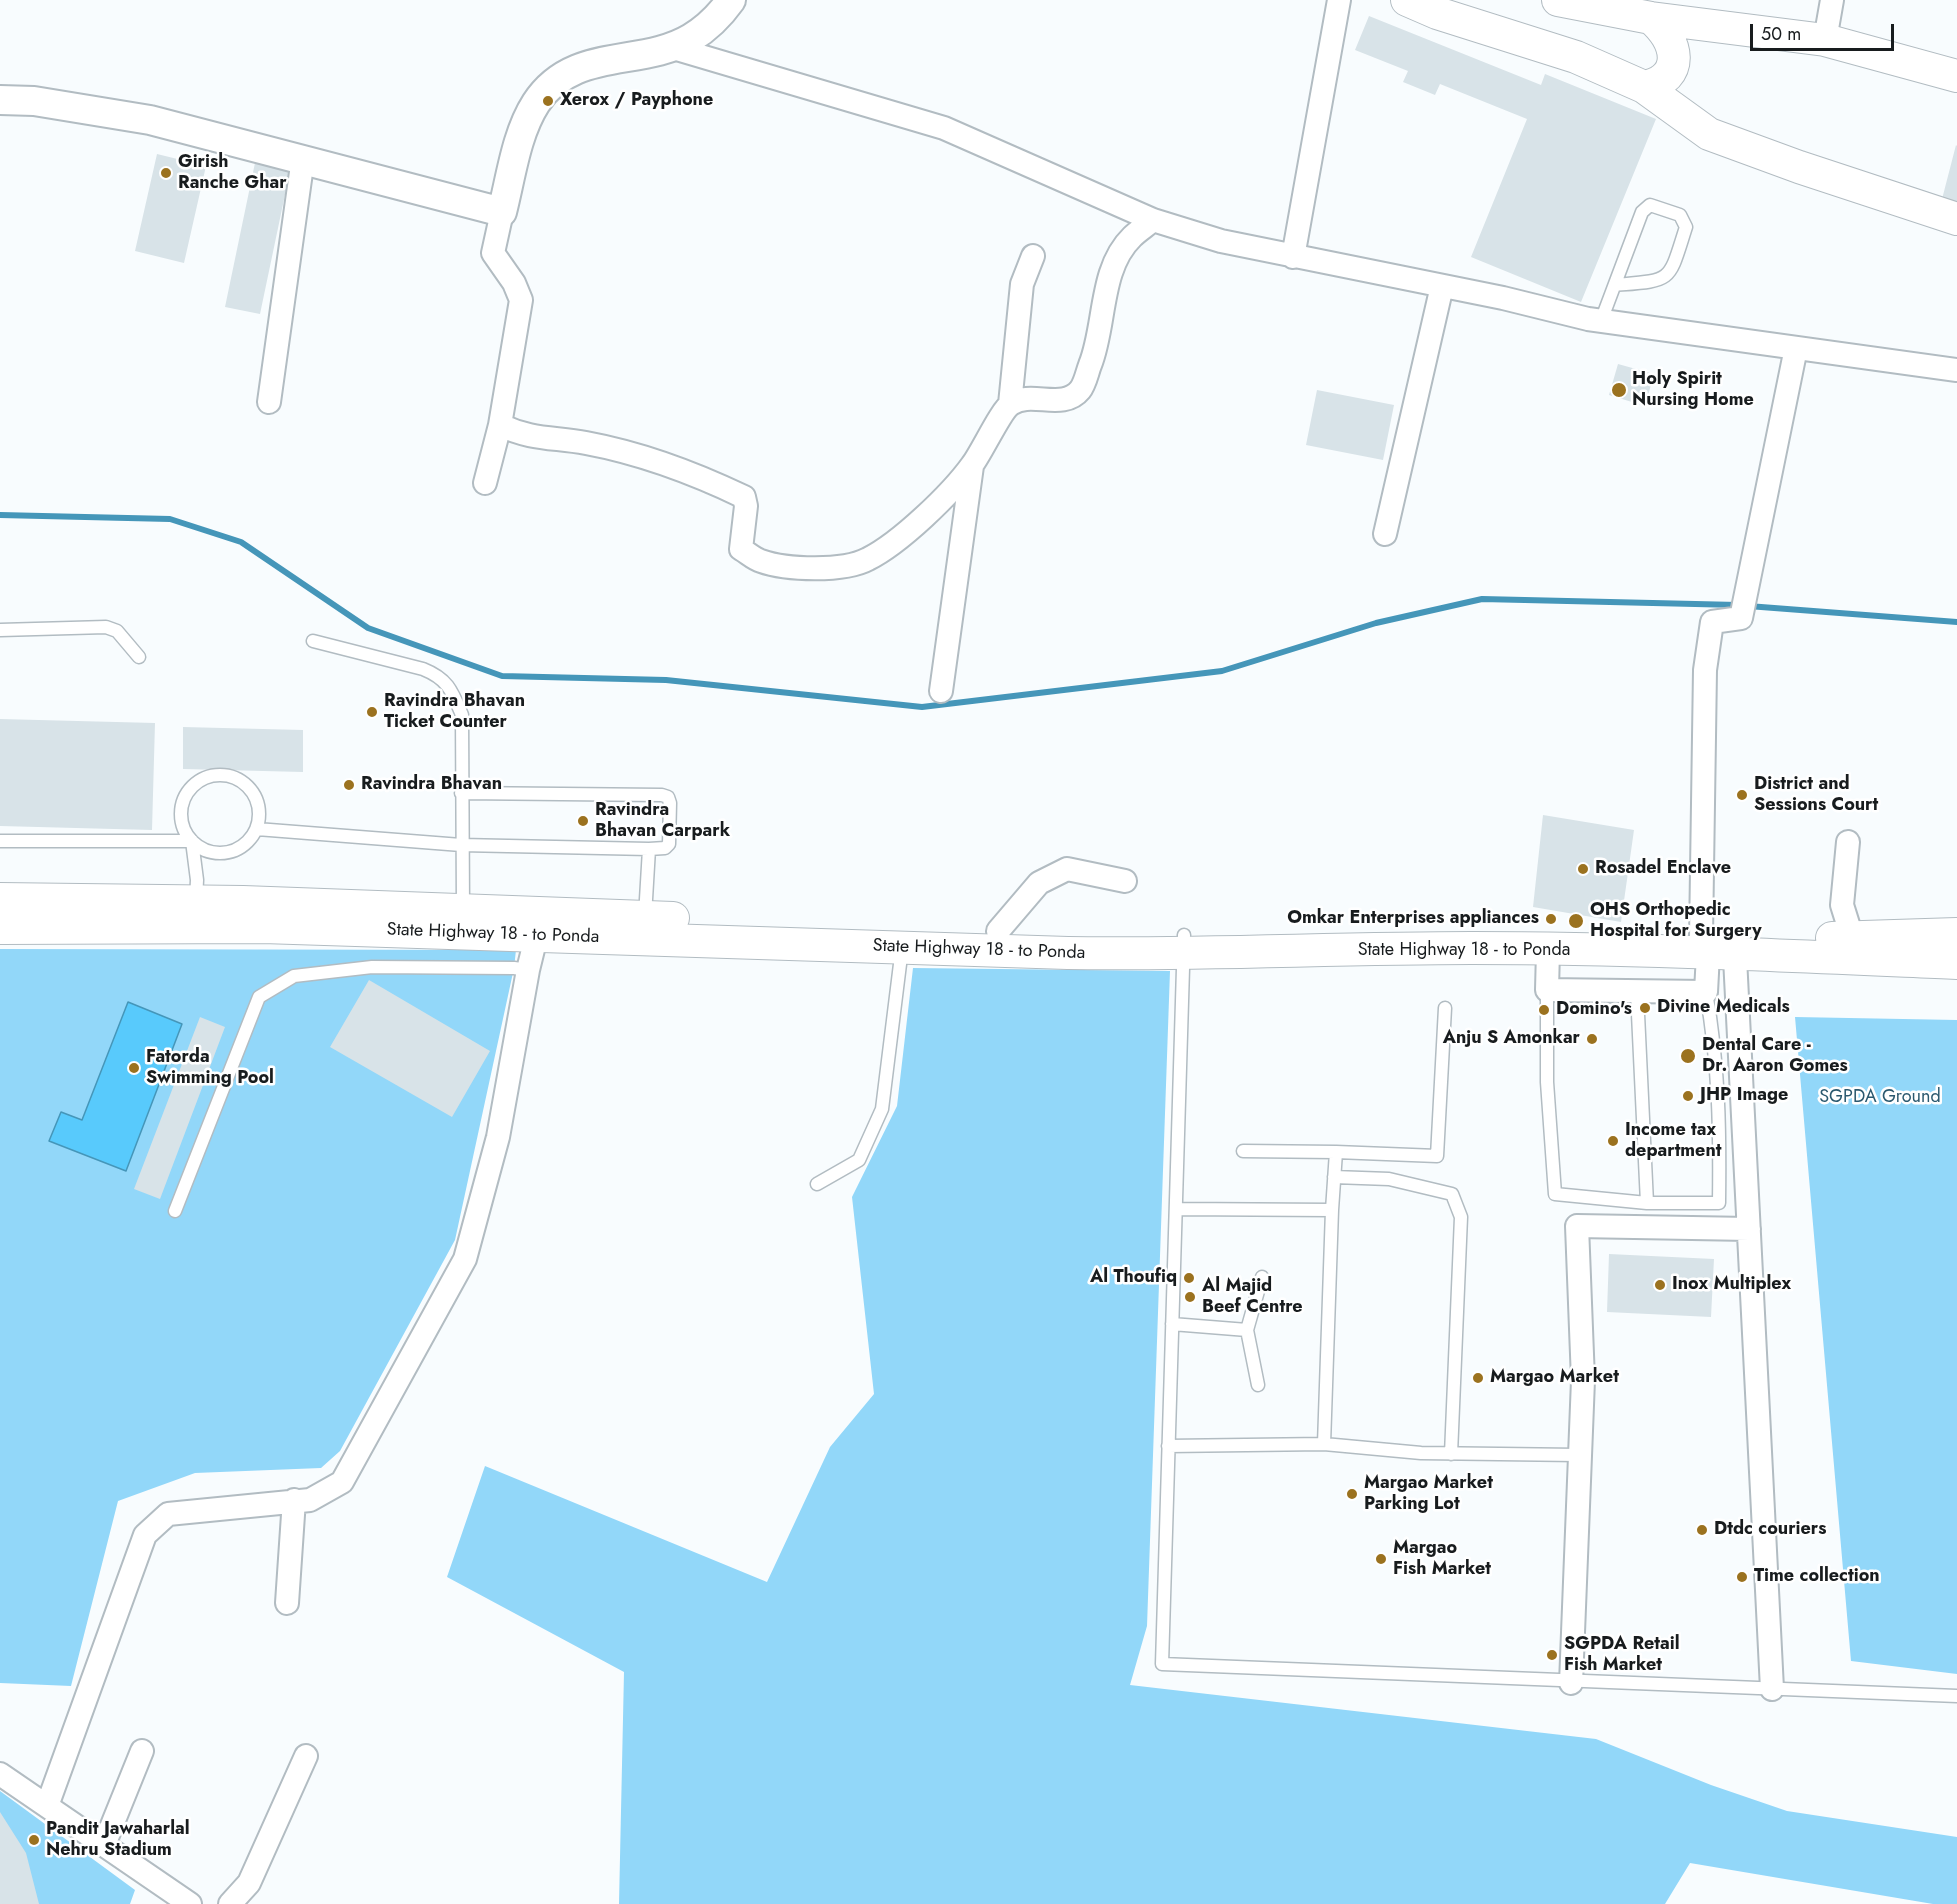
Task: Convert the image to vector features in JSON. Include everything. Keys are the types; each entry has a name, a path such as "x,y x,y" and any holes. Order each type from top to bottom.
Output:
{"main road":[{"path":"1407,0 1437,13 1576,57 1644,87 1709,134 1799,167 1957,219"},
{"path":"1558,0 1651,18 1825,40 1957,76"},
{"path":"1644,87 1658,83 1669,74 1674,56 1672,41 1651,18"},
{"name":"State Highway 18 - to Ponda","path":"0,899 196,901 463,909 539,924 902,947 1184,944 1548,950 1720,946 1852,937 1957,934"},
{"name":"State Highway 18 - to Ponda","path":"0,928 539,924 645,917 998,931 1184,944 1373,933 1720,946 1957,963"}],"street":[{"path":"485,483 500,425 521,300 514,283 493,253 528,116 544,93 567,74 593,63 670,47 691,38 709,24 730,0"},
{"path":"1293,257 1339,0"},
{"path":"1825,40 1832,0"},
{"path":"670,47 944,129 1153,220 1221,241 1601,321 1957,370"},
{"path":"0,100 34,101 93,109 303,158 502,212"},
{"path":"269,402 303,158"},
{"path":"1010,404 1026,399 1071,398 1081,390 1099,343 1105,297 1115,264 1130,239 1153,220"},
{"path":"500,425 539,439 585,442 642,457 744,497 746,506 741,549 760,561 790,566 838,568 867,560 900,536 972,466 1010,404 1022,284 1033,256"},
{"path":"1385,534 1442,286"},
{"path":"1772,1689 1749,1229 1720,946 1705,670 1712,622 1741,618 1796,348"},
{"path":"941,691 972,466"},
{"path":"1848,842 1842,905 1852,937"},
{"path":"998,931 1039,883 1067,869 1125,881"},
{"path":"47,1806 146,1535 168,1514 310,1500 342,1482 465,1259 498,1137 528,970 539,924"},
{"path":"1548,950 1547,990 1637,993 1706,992 1720,946"},
{"path":"1571,1683 1578,1455 1583,1380 1577,1226 1749,1229"},
{"path":"287,1603 294,1500"},
{"path":"104,1845 142,1751"},
{"path":"230,1904 246,1889 306,1756"},
{"path":"0,1774 190,1904"}],"lane":[{"path":"1601,321 1642,212 1650,205 1680,216 1686,227 1672,272 1658,281 1615,285"},
{"path":"0,630 106,627 117,631 139,657"},
{"path":"313,641 440,675 452,691 462,715 460,845 463,909"},
{"path":"232,776 244,782 253,792 258,803 260,816 257,829 240,848 228,852 203,849 192,841 185,831 182,806 195,784 206,777 232,776"},
{"path":"257,829 460,845 649,849 665,848 669,844 670,802 668,797 662,795 461,793"},
{"path":"0,841 192,841"},
{"path":"192,841 197,880 196,901"},
{"path":"645,917 649,849"},
{"path":"1184,944 1162,1664 1571,1683 1957,1696"},
{"path":"817,1184 859,1160 882,1109 902,947"},
{"path":"175,1211 259,997 294,976 372,967 528,970"},
{"path":"1547,990 1547,1082 1555,1194 1647,1203 1719,1203 1721,1109 1716,1048 1706,992"},
{"path":"1637,993 1647,1203"},
{"path":"1243,1151 1437,1156 1444,1008"},
{"path":"1324,1444 1336,1152"},
{"path":"1334,1177 1389,1179 1452,1194 1461,1217 1450,1454"},
{"path":"1176,1209 1332,1210"},
{"path":"1258,1385 1246,1330 1262,1277"},
{"path":"1172,1324 1246,1330"},
{"path":"1168,1446 1324,1444 1450,1454 1578,1455"}],"green space":[{"path":"0,949 516,950 455,1240 340,1451 321,1468 195,1473 118,1501 71,1686 0,1683"},
{"path":"913,968 1170,971 1147,1626 1130,1685 1596,1739 1711,1785 1787,1811 1957,1837 1957,1904 1933,1904 1690,1863 1665,1904 619,1904 624,1672 447,1577 485,1466 767,1582 830,1447 874,1394 852,1197 897,1106"},
{"name":"SGPDA Ground","path":"1795,1017 1957,1020 1957,1674 1851,1661"},
{"name":"Pandit Jawaharlal Nehru Stadium","path":"0,1791 135,1890 130,1904 0,1904"}],"shaded area":[{"name":"Fatorda Swimming Pool","path":"128,1002 182,1024 126,1171 49,1141 61,1112 82,1120"}],"building":[{"path":"1369,16 1541,85 1545,74 1656,119 1581,302 1471,257 1527,119 1440,84 1435,95 1403,82 1408,71 1355,50"},
{"path":"1957,146 1957,208 1941,203"},
{"path":"157,154 206,166 184,263 135,251"},
{"path":"256,158 291,166 260,314 225,307"},
{"path":"1618,364 1654,374 1645,406 1609,395"},
{"path":"1317,390 1394,405 1383,460 1306,445"},
{"path":"0,719 155,723 152,830 0,826"},
{"path":"183,727 303,730 303,772 183,769"},
{"name":"Rosadel Enclave","path":"1543,815 1634,830 1621,922 1533,907"},
{"path":"369,980 490,1051 452,1117 330,1047"},
{"path":"200,1017 225,1027 160,1199 134,1189"},
{"name":"Inox Multiplex","path":"1609,1254 1714,1259 1711,1317 1607,1312"},
{"path":"0,1812 26,1853 39,1904 0,1904"}],"waterway":[{"path":"0,515 170,519 241,542 368,628 502,676 666,680 922,707 1222,671 1376,623 1482,599 1738,605"},
{"path":"1748,606 1957,622"}],"place":[{"name":"Xerox / Payphone","path":"548,101"},
{"name":"Girish Ranche Ghar","path":"166,173"},
{"name":"Holy Spirit Nursing Home","path":"1619,390"},
{"name":"Ravindra Bhavan Ticket Counter","path":"372,712"},
{"name":"Ravindra Bhavan","path":"349,785"},
{"name":"District and Sessions Court","path":"1742,795"},
{"name":"Ravindra Bhavan Carpark","path":"583,821"},
{"name":"Rosadel Enclave","path":"1583,869"},
{"name":"Omkar Enterprises appliances","path":"1551,919"},
{"name":"OHS Orthopedic Hospital for Surgery","path":"1576,921"},
{"name":"Divine Medicals","path":"1645,1008"},
{"name":"Domino's","path":"1544,1010"},
{"name":"Anju S Amonkar","path":"1592,1039"},
{"name":"Dental Care - Dr. Aaron Gomes","path":"1688,1056"},
{"name":"Fatorda Swimming Pool","path":"134,1068"},
{"name":"JHP Image","path":"1688,1096"},
{"name":"Income tax department","path":"1613,1141"},
{"name":"Al Thoufiq","path":"1189,1278"},
{"name":"Inox Multiplex","path":"1660,1285"},
{"name":"Al Majid Beef Centre","path":"1190,1297"},
{"name":"Margao Market","path":"1478,1378"},
{"name":"Margao Market Parking Lot","path":"1352,1494"},
{"name":"Dtdc couriers","path":"1702,1530"},
{"name":"Margao Fish Market","path":"1381,1559"},
{"name":"Time collection","path":"1742,1577"},
{"name":"SGPDA Retail Fish Market","path":"1552,1655"},
{"name":"Pandit Jawaharlal Nehru Stadium","path":"34,1840"}]}
